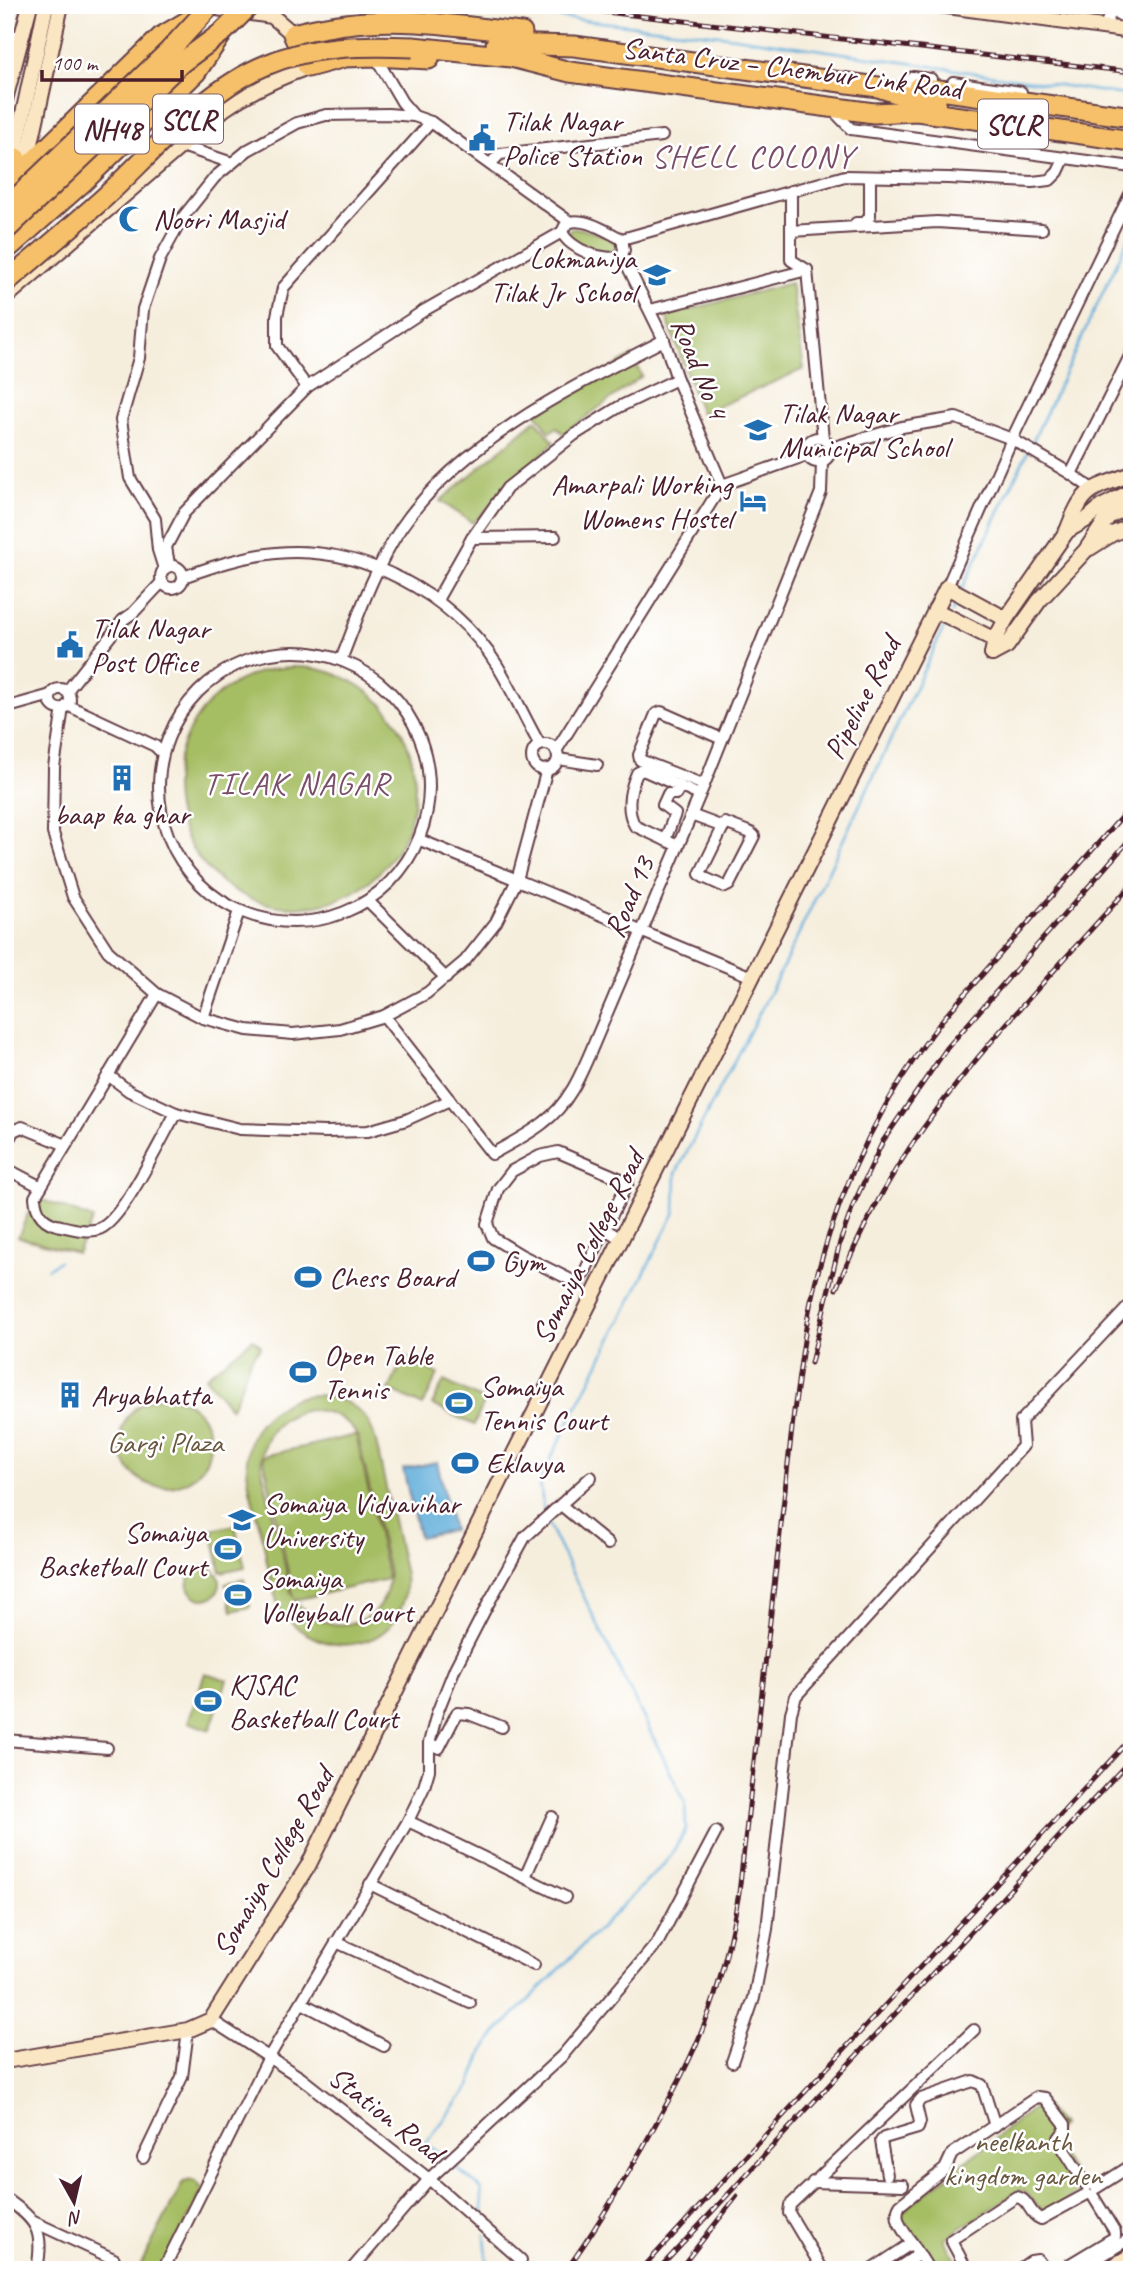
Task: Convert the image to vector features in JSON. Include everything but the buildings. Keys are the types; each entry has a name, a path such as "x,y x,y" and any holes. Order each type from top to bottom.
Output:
{"highway":[{"name":"NH48","path":"5,231 181,63 223,32 250,5"},
{"path":"20,160 161,37 203,8"},
{"name":"NH48","path":"5,208 169,51 203,8"},
{"path":"570,72 535,72 458,61 375,56 345,57 308,67 293,34 346,24 415,23 543,35 574,46"},
{"path":"5,251 82,183 196,72 223,32"},
{"name":"SCLR","path":"5,268 69,215 205,87 232,68 264,53 303,42 344,36 512,46 574,46"},
{"name":"SCLR","path":"5,283 77,223 212,96 238,78 268,64 305,53 413,41 511,57 570,72"},
{"name":"Santa Cruz – Chembur Link Road","path":"574,46 878,87 918,100 1109,132 1132,141"},
{"name":"Santa Cruz – Chembur Link Road","path":"570,72 874,113 917,111 1109,132 1132,128"},
{"path":"878,87 920,87 1109,132 1132,154"},
{"path":"1109,132 1132,117"}],"street":[{"path":"5,100 30,5"},
{"path":"5,245 46,5"},
{"path":"5,208 61,5"},
{"path":"940,5 1005,9 1132,31"},
{"path":"1104,27 1115,5"},
{"path":"1124,5 1120,15 1132,21"},
{"path":"203,8 272,16 293,34"},
{"path":"5,34 23,38"},
{"path":"375,56 402,102 414,116"},
{"path":"5,298 224,109 246,93 273,79 308,67"},
{"path":"902,87 914,77 1132,107"},
{"path":"831,108 851,129 1132,167"},
{"path":"167,568 158,550 155,519 130,478 121,420 139,358 143,309 160,259 183,217 215,177 257,144 297,123 326,116 414,116 431,122 570,222"},
{"path":"307,387 277,345 277,316 283,288 431,122"},
{"path":"490,164 500,154 662,136"},
{"path":"182,146 232,163"},
{"path":"167,568 178,568 183,577 181,584 175,588 167,587 162,582 161,575 167,568 166,547 184,513 307,387 425,310 562,232 570,222 576,220 598,227 622,239 845,176 1032,182 1050,180 1058,172 1065,157"},
{"path":"791,229 865,223 870,216 870,177"},
{"name":"Pipeline Road","path":"752,977 957,593 1015,441 1132,190"},
{"path":"790,191 791,260 807,270"},
{"path":"791,229 937,222 1042,229"},
{"path":"562,232 570,245 611,259 622,255"},
{"name":"Road No 4","path":"622,239 622,255 664,340 677,379 722,485"},
{"path":"650,310 807,270"},
{"path":"807,270 823,439 831,448"},
{"path":"341,660 378,568 402,527 433,490 487,441 593,376 664,340"},
{"path":"1072,474 1132,352"},
{"path":"437,600 472,538 507,488 575,435 619,407 677,379"},
{"path":"831,448 902,428 956,418 1015,441 1072,474 1092,489"},
{"path":"823,439 811,441 806,447 807,454 815,462 822,462 829,457 831,448"},
{"path":"550,750 571,724 722,485 807,454"},
{"name":"Road 13","path":"384,1016 492,1154 544,1123 563,1104 578,1081 722,739 821,492 822,462"},
{"path":"998,647 1006,619 1067,531 1078,502 1092,489 1132,474"},
{"path":"1067,531 1101,507 1132,491"},
{"path":"998,647 1086,550 1108,517 1132,504"},
{"path":"1086,550 1112,534 1132,526"},
{"path":"472,538 555,537"},
{"path":"183,577 227,561 277,553 328,555 378,568 437,600 470,630 497,665 550,750 553,767 547,769 536,766 532,758 534,751 550,750 597,765"},
{"path":"67,691 123,620 162,582"},
{"path":"957,593 1006,619"},
{"path":"945,615 998,647"},
{"path":"298,651 341,660 374,676 401,701 420,733 430,768 430,804 420,840 397,876 368,901 324,919 281,922 239,911 206,890 180,861 163,824 158,785 160,751 184,707 215,676 255,657 298,651"},
{"path":"5,708 51,695 58,689 67,691"},
{"path":"67,691 70,700 65,706 54,768 52,833 72,897 108,951 157,994 203,1018 247,1030 293,1034 340,1029 384,1016 428,993 446,978 465,961 496,922 517,880 547,769"},
{"path":"51,695 54,706 65,706 155,746 160,751"},
{"path":"701,790 640,760 639,755 656,714 661,712 722,739"},
{"path":"678,846 633,823 630,789 637,773 643,770 680,786 701,790"},
{"path":"665,840 675,814 663,805 668,794 676,794 680,786"},
{"path":"691,815 723,827"},
{"path":"727,822 754,836 729,885 725,887 700,874 723,827 727,822"},
{"path":"420,840 752,977"},
{"path":"368,901 446,978"},
{"path":"203,1018 239,911"},
{"name":"Somaiya College Road","path":"211,2020 308,1866 752,977"},
{"path":"157,994 41,1187 36,1197 36,1208 42,1217 49,1223 90,1231 103,1227 121,1209 176,1113"},
{"path":"108,1075 129,1091 176,1113 240,1129 325,1132 368,1130 406,1120 450,1100"},
{"path":"5,1148 13,1131 22,1127 66,1145"},
{"path":"594,1292 493,1238 487,1224 498,1189 512,1171 540,1156 558,1152 645,1192"},
{"path":"5,1168 41,1187"},
{"path":"579,1284 628,1182"},
{"path":"605,1229 621,1238"},
{"path":"732,2062 754,1998 767,1929 791,1713 796,1696 1023,1446 1021,1421 1132,1303"},
{"path":"163,2270 269,2057 408,1821 429,1770 429,1742 437,1713 455,1668 488,1604 525,1537 591,1477"},
{"path":"558,1508 608,1544"},
{"path":"429,1742 439,1748 457,1713 469,1714 502,1727"},
{"path":"5,1740 107,1748"},
{"path":"525,1877 552,1817"},
{"path":"408,1821 565,1897"},
{"path":"351,2270 429,2179 562,2056 658,1942 716,1832"},
{"path":"370,1884 534,1965"},
{"path":"336,1941 470,2003"},
{"path":"302,2003 384,2046"},
{"path":"5,2061 188,2030 211,2020"},
{"name":"Station Road","path":"211,2020 300,2078 429,2179 521,2260"},
{"path":"143,2158 182,2077 188,2030"},
{"path":"824,2270 788,2209 790,2205 974,2030"},
{"path":"887,2175 881,2141 918,2128 920,2122 916,2105 921,2099 979,2081 995,2126"},
{"path":"926,2269 898,2221 897,2208 945,2169 951,2154 1037,2097 1045,2098 1065,2124 1059,2142 1115,2232 1115,2237 1060,2270"},
{"path":"964,2269 951,2244 953,2237 1016,2197 1023,2199 1036,2218 1041,2219 1132,2165"},
{"path":"813,2182 903,2185"},
{"path":"5,2198 34,2222 114,2259"},
{"path":"34,2222 41,2244 37,2270"},
{"path":"1079,2270 1132,2237"},
{"path":"871,2270 912,2243"},
{"path":"901,2268 919,2254"},
{"path":"1107,2270 1132,2255"},
{"path":"1018,2270 1031,2261 1038,2260 1045,2270"},
{"path":"1125,2270 1132,2266"}],"green space":[{"path":"578,228 609,237 616,244 614,251 604,252 571,241 568,235 571,229"},
{"path":"791,283 804,369 701,414 666,316"},
{"path":"632,356 642,376 563,434 557,427 550,432 536,413"},
{"path":"536,420 554,442 473,523 440,501"},
{"path":"283,667 307,667 352,681 380,702 395,720 406,741 413,764 413,810 406,833 395,854 380,872 352,893 330,902 307,907 283,907 238,893 219,880 202,863 189,844 180,822 175,799 175,775 189,730 202,711 219,694 238,681 260,672"},
{"path":"35,1197 93,1219 77,1253 18,1237"},
{"path":"253,1339 261,1346 251,1359 231,1408 205,1377"},
{"path":"404,1357 438,1374 423,1406 389,1390"},
{"name":"Somaiya Tennis Court","path":"444,1381 485,1401 474,1425 432,1405"},
{"path":"311,1395 338,1399 356,1408 373,1431 405,1575 403,1600 394,1620 380,1635 361,1643 340,1644 318,1640 298,1628 280,1609 271,1582 249,1484 248,1450 252,1435 262,1421 277,1408 296,1398","holes":["317,1410 344,1421 358,1437 389,1573 386,1592 379,1607 354,1623 323,1621 308,1613 295,1600 388,1579 356,1435 263,1456 294,1598 262,1470 263,1448 272,1430 299,1412"]},
{"name":"Gargi Plaza","path":"165,1397 182,1400 197,1410 207,1425 210,1442 207,1459 197,1474 182,1484 165,1487 148,1484 133,1474 123,1459 120,1442 123,1425 133,1410 148,1400"},
{"name":"Somaiya Basketball Court","path":"235,1525 245,1567 221,1572 212,1530"},
{"path":"204,1567 215,1572 220,1583 215,1594 204,1599 193,1594 188,1583 193,1572"},
{"name":"Somaiya Volleyball Court","path":"244,1579 250,1607 232,1611 226,1583"},
{"name":"KJSAC Basketball Court","path":"205,1673 227,1680 210,1730 188,1722"},
{"name":"neelkanth kingdom garden","path":"1041,2102 1061,2125 1050,2138 1083,2189 1046,2214 1020,2190 944,2239 959,2264 950,2270 936,2270 899,2217 909,2206"},
{"path":"192,2180 203,2190 162,2270 138,2270 183,2182"}],"water":[{"path":"437,1462 453,1530 419,1537 403,1469"}],"waterway":[{"path":"445,5 728,36 1132,96"},
{"path":"1030,447 1132,231"},
{"path":"962,589 1027,453"},
{"path":"952,612 958,599"},
{"path":"544,1516 540,1480 675,1212 676,1173 780,973 947,621"},
{"path":"47,1269 59,1261"},
{"path":"445,2158 426,2143 470,2086 483,2051 496,2033 667,1861 686,1830 685,1802 547,1522"},
{"path":"450,2162 481,2189 484,2221"},
{"path":"485,2235 488,2270"}],"railway":[{"path":"544,5 1132,72"},
{"path":"566,2270 616,2194 680,2078 697,2043 724,1965 739,1893 804,1339 819,1268 841,1201 885,1107 943,1019 1132,805"},
{"path":"811,1363 840,1242 854,1203 883,1141 947,1048 1132,837"},
{"path":"836,1289 875,1207 922,1130 997,1035 1132,884"},
{"path":"641,2270 1132,1737"},
{"path":"658,2270 1132,1758"},
{"path":"679,2270 737,2196"}],"place":[{"name":"Tilak Nagar Police Station","path":"482,138"},
{"name":"Noori Masjid","path":"132,219"},
{"name":"Lokmaniya Tilak Jr School","path":"657,275"},
{"name":"Tilak Nagar Municipal School","path":"758,430"},
{"name":"Amarpali Working Womens Hostel","path":"753,501"},
{"name":"Tilak Nagar Post Office","path":"70,645"},
{"name":"baap ka ghar","path":"122,778"},
{"name":"Gym","path":"481,1261"},
{"name":"Chess Board","path":"308,1277"},
{"name":"Open Table Tennis","path":"303,1372"},
{"name":"Aryabhatta","path":"70,1395"},
{"name":"Somaiya Tennis Court","path":"459,1403"},
{"name":"Eklavya","path":"465,1463"},
{"name":"Somaiya Vidyavihar University","path":"242,1520"},
{"name":"Somaiya Basketball Court","path":"228,1549"},
{"name":"Somaiya Volleyball Court","path":"238,1595"},
{"name":"KJSAC Basketball Court","path":"208,1701"}],"district":[{"name":"SHELL COLONY","path":"753,156"},
{"name":"TILAK NAGAR","path":"297,783"}]}
